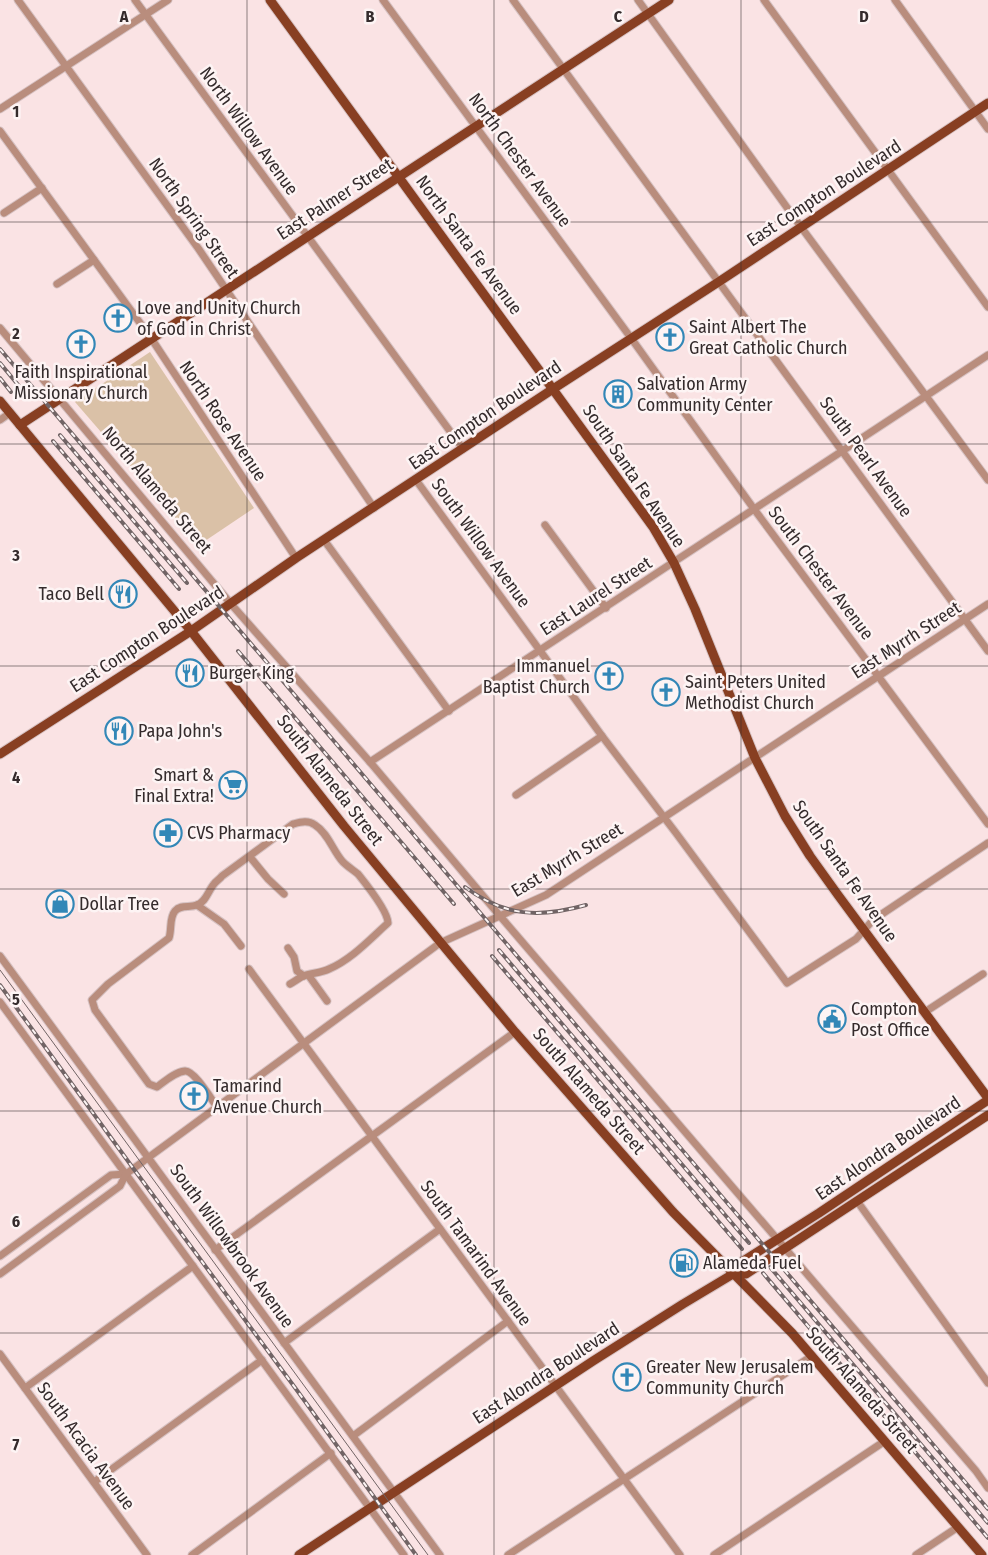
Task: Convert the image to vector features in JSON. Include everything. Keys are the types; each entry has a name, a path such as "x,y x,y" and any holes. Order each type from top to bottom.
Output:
{"main road":[{"name":"North Santa Fe Avenue","path":"270,0 554,388"},
{"name":"East Palmer Street","path":"20,425 565,70 669,0"},
{"name":"East Compton Boulevard","path":"0,754 191,631 296,558 554,388 720,282 988,104"},
{"name":"South Santa Fe Avenue","path":"554,388 654,527 674,563 695,609 755,758 785,816 810,856 988,1099"},
{"path":"0,402 191,631"},
{"name":"South Alameda Street","path":"191,631 344,826 515,1032 673,1212 812,1356 982,1555"},
{"name":"East Alondra Boulevard","path":"299,1555 555,1386 733,1274 740,1263 988,1099"},
{"name":"East Alondra Boulevard","path":"733,1274 746,1274 988,1115"}],"street":[{"name":"North Spring Street","path":"18,0 198,248 374,508"},
{"name":"North Willow Avenue","path":"135,0 462,449"},
{"path":"0,109 168,0"},
{"name":"North Chester Avenue","path":"384,0 632,338"},
{"name":"South Pearl Avenue","path":"514,0 988,650"},
{"path":"638,0 801,227 988,480"},
{"path":"764,0 988,307"},
{"path":"895,0 988,129"},
{"name":"North Rose Avenue","path":"0,131 151,338 296,558"},
{"path":"4,214 42,188"},
{"path":"57,284 94,260"},
{"name":"North Alameda Street","path":"0,328 232,604"},
{"name":"South Chester Avenue","path":"632,338 754,509 988,824"},
{"name":"East Laurel Street","path":"370,762 988,355"},
{"path":"0,420 10,413"},
{"name":"South Willow Avenue","path":"416,480 602,736 787,983 856,939 864,930"},
{"path":"545,525 606,608"},
{"path":"324,540 449,711"},
{"name":"South Alameda Street","path":"232,604 370,762 970,1464 988,1488"},
{"name":"East Myrrh Street","path":"126,1174 440,942 546,895 988,604"},
{"path":"516,794 602,736"},
{"path":"216,1107 192,1073 185,1071 174,1075 157,1087 149,1084 95,1010 92,1000 108,984 169,938 174,911 181,907 197,905 205,900 214,884 293,824 309,822 316,825 343,862 362,880 386,914 388,923 363,947 330,969 307,976 290,984"},
{"path":"864,930 873,920 988,844"},
{"path":"250,857 268,879 284,894"},
{"path":"197,905 224,924 241,946"},
{"path":"288,948 294,957 297,971 307,976 327,1001"},
{"name":"South Willowbrook Avenue","path":"0,956 440,1555"},
{"name":"South Tamarind Avenue","path":"249,969 680,1555"},
{"path":"925,1012 983,974"},
{"path":"0,1002 404,1555"},
{"path":"216,1250 515,1032"},
{"path":"0,1256 111,1175 126,1174"},
{"path":"0,1274 120,1186 126,1174"},
{"path":"857,1201 988,1383"},
{"path":"284,1343 440,1229"},
{"path":"25,1388 193,1266"},
{"path":"353,1436 508,1321"},
{"name":"South Acacia Avenue","path":"0,1354 147,1555"},
{"path":"508,1555 812,1356"},
{"path":"94,1482 262,1360"},
{"path":"714,1555 884,1441"},
{"path":"192,1555 331,1453"},
{"path":"916,1555 958,1527"}],"shaded area":[{"path":"150,352 254,508 199,545 75,402"}],"tram line":[{"path":"0,970 428,1555"}],"railway":[{"path":"0,349 988,1509"},
{"path":"0,363 19,386"},
{"path":"0,378 11,392"},
{"path":"60,435 187,583"},
{"path":"53,441 179,589"},
{"path":"238,651 454,904"},
{"path":"465,887 494,904 523,912 553,912 586,905"},
{"path":"499,950 749,1243"},
{"path":"492,956 742,1249"},
{"path":"0,985 416,1555"},
{"path":"770,1267 988,1523"},
{"path":"763,1273 988,1538"}],"place":[{"name":"Love and Unity Church of God in Christ","path":"118,318"},
{"name":"Saint Albert The Great Catholic Church","path":"670,337"},
{"name":"Faith Inspirational Missionary Church","path":"81,344"},
{"name":"Salvation Army Community Center","path":"618,394"},
{"name":"Taco Bell","path":"123,594"},
{"name":"Burger King","path":"190,673"},
{"name":"Immanuel Baptist Church","path":"609,676"},
{"name":"Saint Peters United Methodist Church","path":"666,692"},
{"name":"Papa John's","path":"119,731"},
{"name":"Smart & Final Extra!","path":"233,785"},
{"name":"CVS Pharmacy","path":"168,833"},
{"name":"Dollar Tree","path":"60,904"},
{"name":"Compton Post Office","path":"832,1019"},
{"name":"Tamarind Avenue Church","path":"194,1096"},
{"name":"Alameda Fuel","path":"684,1263"},
{"name":"Greater New Jerusalem Community Church","path":"627,1377"}]}
